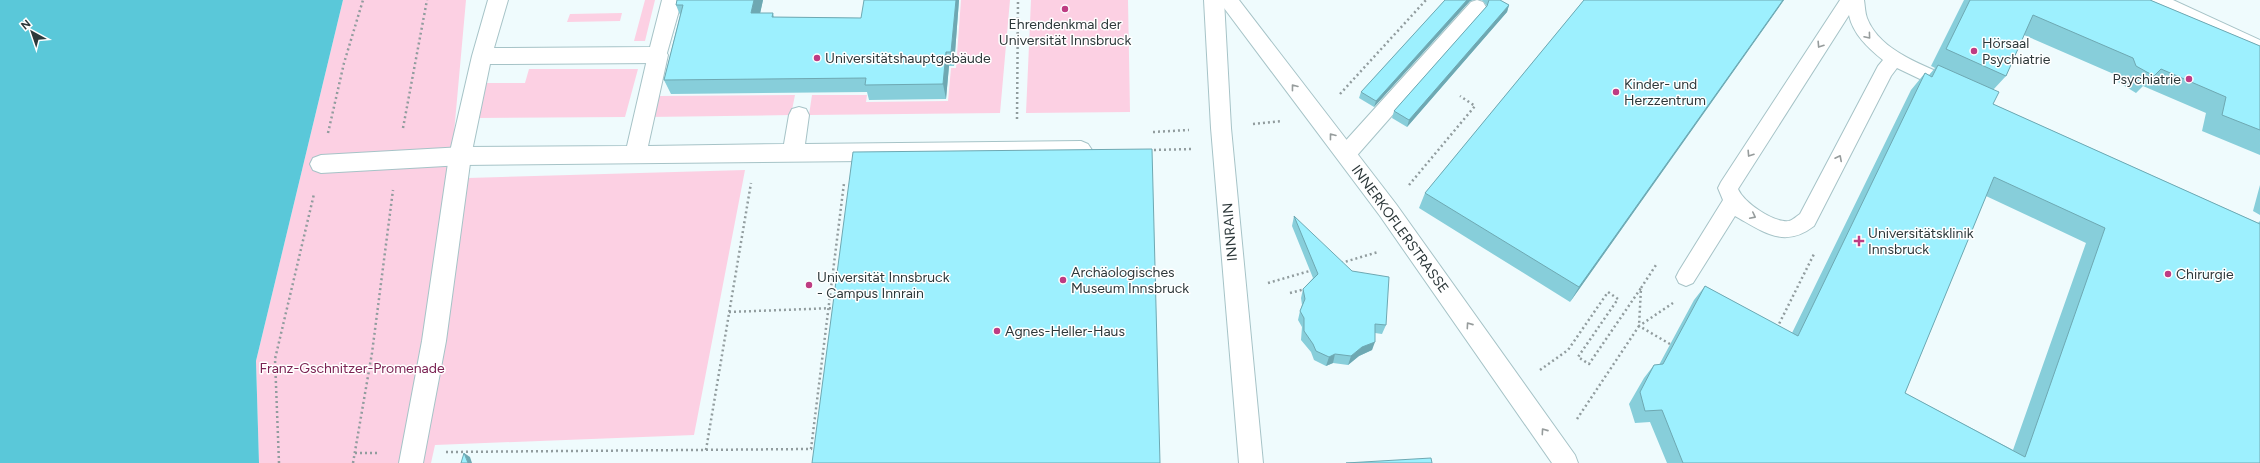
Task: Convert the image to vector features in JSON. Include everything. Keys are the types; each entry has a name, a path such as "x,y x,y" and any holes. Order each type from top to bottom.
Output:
{"street":[{"path":"412,458 434,341 460,156 482,56 498,0"},
{"path":"635,155 672,0"},
{"name":"INNRAIN","path":"1214,0 1222,148 1251,463"},
{"name":"INNERKOFLERSTRASSE","path":"1228,0 1388,210 1561,456"},
{"path":"482,56 658,55"},
{"path":"793,152 800,115"},
{"path":"321,164 460,156 635,155 848,151 967,156 1103,150"}],"lane":[{"path":"1849,0 1728,188 1733,201 1742,210 1779,229 1795,229 1807,220 1884,71 1895,59"},
{"path":"1855,0 1855,11 1865,33 1878,47 1895,59 1964,91"},
{"path":"2157,0 2260,48"},
{"path":"1346,154 1477,7"},
{"path":"1686,277 1733,201"}],"path":[{"path":"279,463 275,359 344,63 363,0"},
{"path":"404,125 427,0"},
{"path":"1017,113 1018,0"},
{"path":"1318,118 1426,0"},
{"path":"1388,210 1475,106 1460,96"},
{"path":"1153,132 1188,130"},
{"path":"1154,150 1222,148"},
{"path":"355,454 412,458 706,450 811,449 848,151"},
{"path":"706,450 756,153"},
{"path":"353,463 372,353 392,194"},
{"path":"1334,265 1412,243"},
{"path":"1287,277 1320,268"},
{"path":"1290,293 1309,288"},
{"path":"1514,388 1568,350 1608,292 1618,299 1578,357 1589,364 1641,288"},
{"path":"729,312 840,308"},
{"path":"1561,456 1639,326"}],"green space":[{"name":"Franz-Gschnitzer-Promenade","path":"343,0 466,0 450,177 468,178 745,170 694,435 435,445 431,463 259,463 256,361"},
{"path":"645,0 655,0 645,41 634,41"},
{"path":"961,0 1010,0 1000,113 809,115 812,95 867,95 866,102 948,101 951,68 956,68"},
{"path":"1031,0 1128,0 1130,112 1026,113"},
{"path":"622,13 620,21 567,22 570,14"},
{"path":"660,68 665,68 659,96 795,95 791,115 648,117"},
{"path":"529,69 638,69 625,117 476,118 486,83 525,83"}],"water":[{"path":"0,0 343,0 256,361 259,463 0,463"}],"building":[{"name":"Universitätshauptgebäude","path":"677,0 754,0 751,13 773,13 772,17 861,18 864,0 956,0 951,52 946,52 943,84 865,85 866,78 664,80 683,5 676,5"},
{"path":"1445,0 1467,0 1376,101 1361,92"},
{"path":"1489,0 1500,0 1509,5 1409,120 1394,111 1487,6"},
{"name":"Kinder- und Herzzentrum","path":"1584,0 1783,0 1579,287 1425,193"},
{"name":"Psychiatrie","path":"1970,0 2150,0 2260,46 2260,130 2222,115 2226,97 2161,69 2154,76 2136,66 2133,58 2033,15 2006,76 1946,49"},
{"name":"Chirurgie","path":"1938,65 1999,92 1993,104 2260,224 2260,463 1683,463 1662,410 1645,411 1640,392 1654,365 1663,364 1705,286 1798,336 1925,73 1932,77","holes":["1994,177 2105,228 2025,457 1905,393"]},
{"name":"Agnes-Heller-Haus","path":"1152,149 1160,463 812,463 853,152"},
{"path":"1294,216 1352,271 1389,277 1386,325 1375,324 1375,342 1362,347 1351,356 1335,354 1329,357 1316,351 1304,331 1304,318 1300,311 1305,299 1303,289 1318,274"},
{"path":"464,453 468,463 461,463"},
{"path":"1431,458 1432,463 1346,463"}],"place":[{"name":"Ehrendenkmal der Universität Innsbruck","path":"1065,9"},
{"name":"Hörsaal Psychiatrie","path":"1974,51"},
{"name":"Universitätshauptgebäude","path":"817,58"},
{"name":"Psychiatrie","path":"2189,79"},
{"name":"Kinder- und Herzzentrum","path":"1616,92"},
{"name":"Universitätsklinik Innsbruck","path":"1859,241"},
{"name":"Chirurgie","path":"2168,274"},
{"name":"Archäologisches Museum Innsbruck","path":"1063,280"},
{"name":"Universität Innsbruck - Campus Innrain","path":"809,285"},
{"name":"Agnes-Heller-Haus","path":"997,331"}]}
